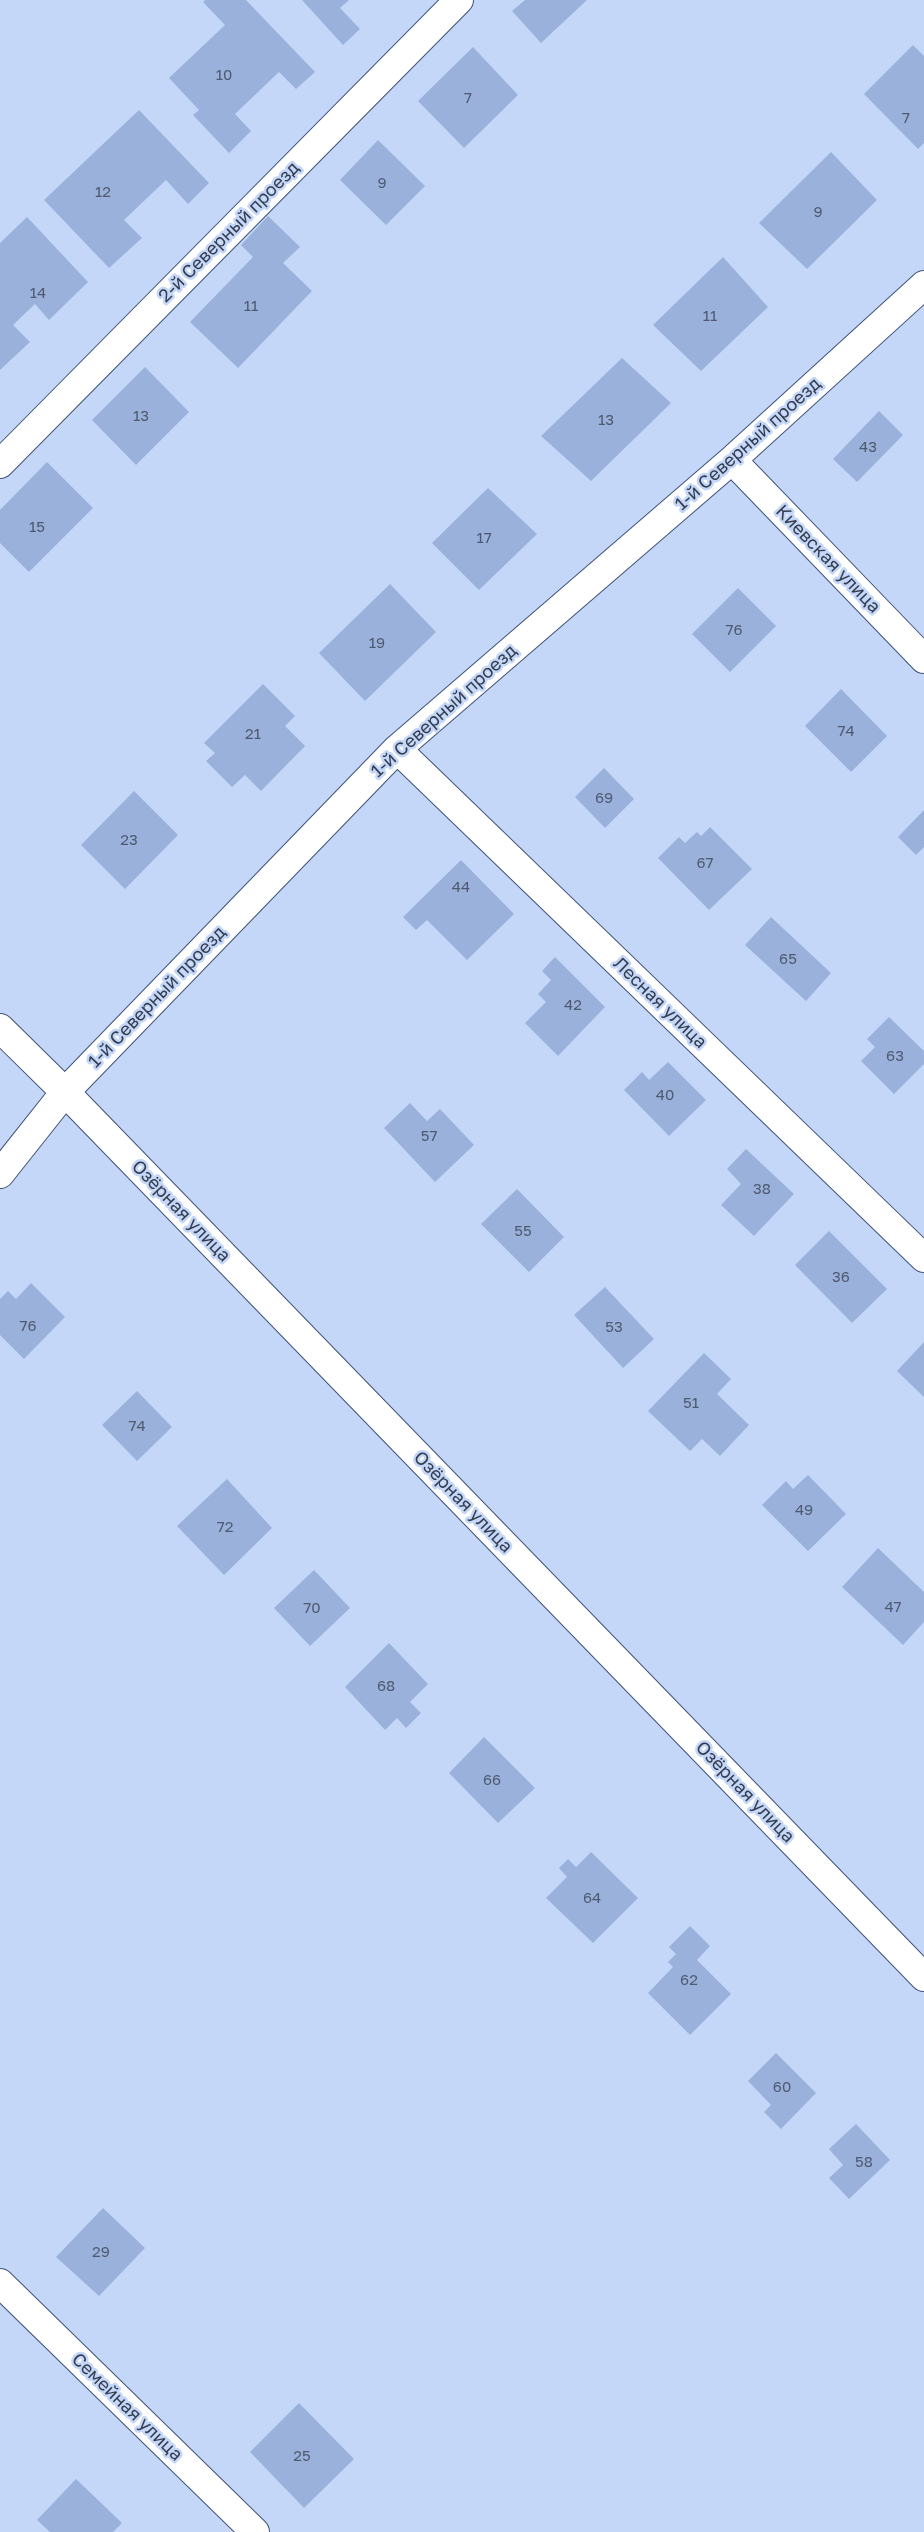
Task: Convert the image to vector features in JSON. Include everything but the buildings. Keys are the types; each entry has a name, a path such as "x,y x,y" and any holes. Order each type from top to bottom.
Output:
{"street":[{"name":"2-й Северный проезд","path":"0,464 458,0"},
{"name":"1-й Северный проезд","path":"0,1174 65,1092 397,748 732,460 924,285"},
{"name":"Киевская улица","path":"732,460 924,659"},
{"name":"Лесная улица","path":"397,748 924,1258"},
{"name":"Озёрная улица","path":"0,1028 65,1092 924,1977"},
{"name":"Семейная улица","path":"0,2283 255,2532"}]}
